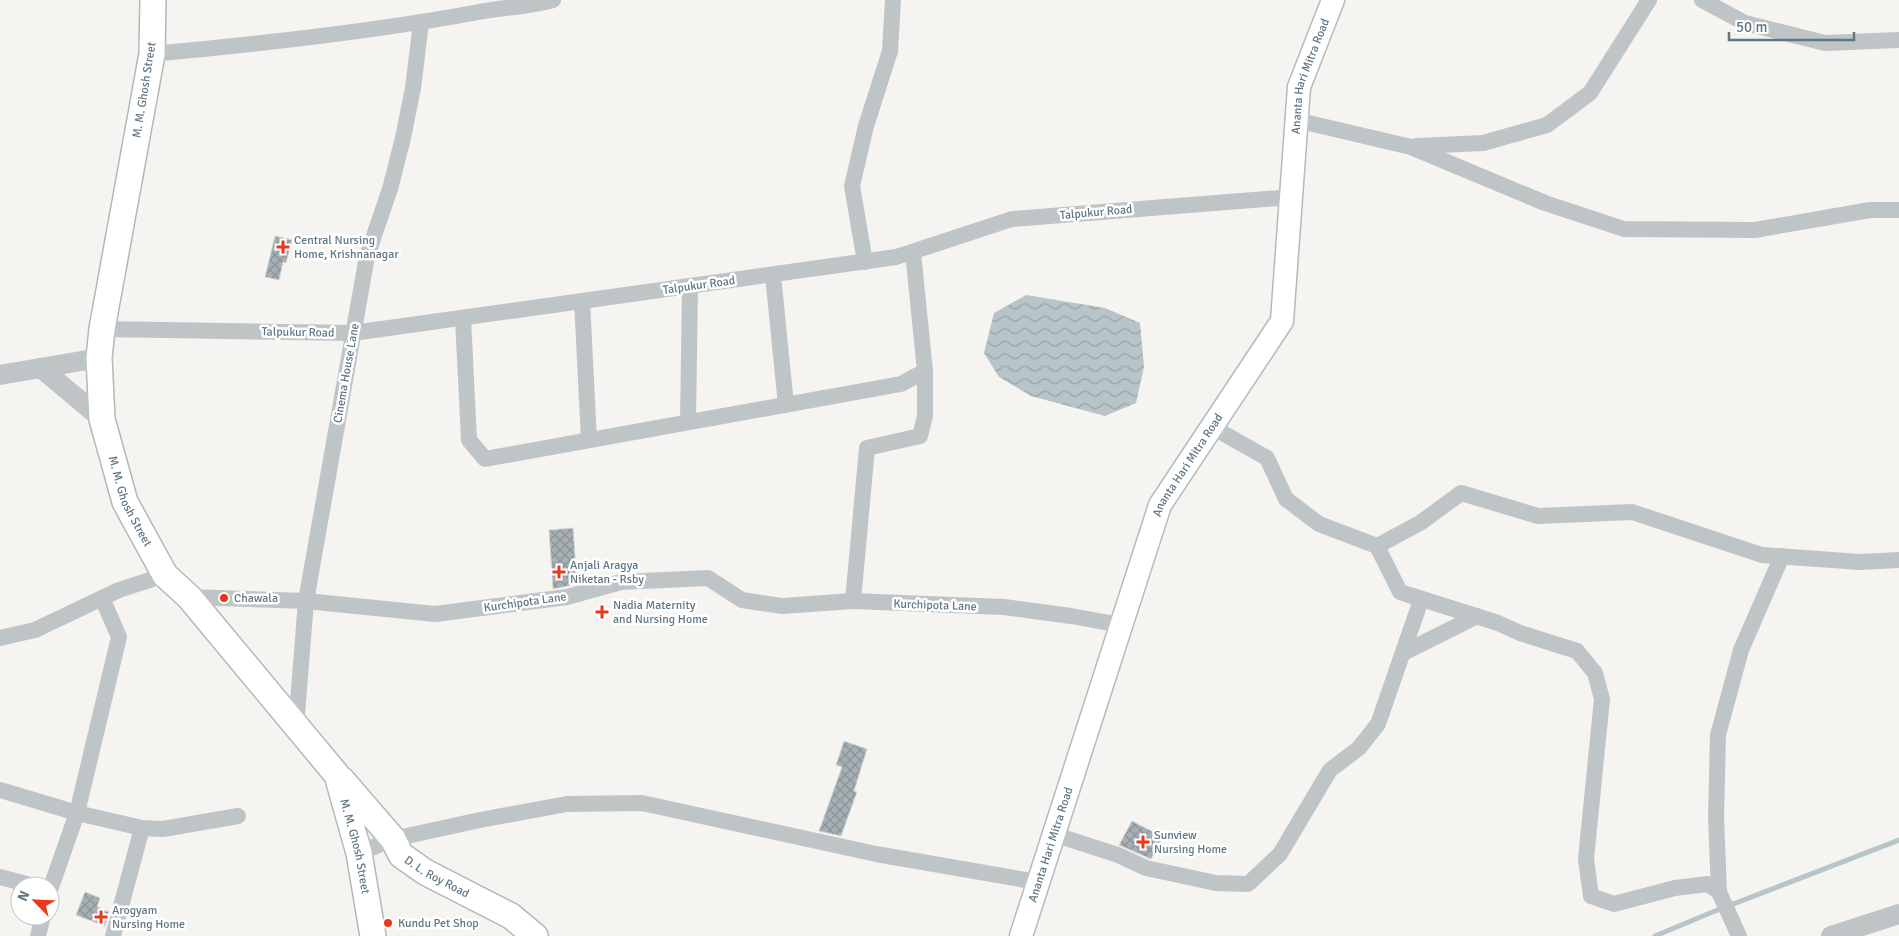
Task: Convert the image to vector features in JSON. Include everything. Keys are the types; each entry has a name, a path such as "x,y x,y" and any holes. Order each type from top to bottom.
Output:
{"main road":[{"name":"M. M. Ghosh Street","path":"153,0 152,54 102,328 99,358 102,419 125,502 165,575 189,597 337,775 359,853 372,936"},
{"name":"Ananta Hari Mitra Road","path":"1021,936 1160,505 1282,320 1299,87 1333,0"},
{"name":"D. L. Roy Road","path":"337,775 393,838 401,855 425,872 511,916 535,936"}],"street":[{"path":"152,54 421,23 465,7 540,4 554,0"},
{"path":"864,262 852,186 866,126 890,51 894,0"},
{"path":"1411,147 1483,143 1547,125 1590,93 1648,0"},
{"path":"1702,0 1745,23 1825,43 1899,40"},
{"name":"Cinema House Lane","path":"296,727 306,601 353,333 367,256 390,189 404,138 413,88 421,23"},
{"path":"1296,120 1411,147 1545,203 1624,229 1755,230 1870,210 1899,210"},
{"name":"Talpukur Road","path":"102,328 353,333 896,258 1012,219 1291,197"},
{"path":"853,601 867,448 920,436 925,416 925,370 913,252"},
{"path":"773,275 786,405"},
{"path":"688,422 690,286"},
{"path":"582,301 589,440"},
{"path":"463,318 469,440 485,459 902,384 925,370"},
{"path":"0,374 99,358"},
{"path":"41,368 102,419"},
{"path":"1212,427 1267,458 1286,498 1319,524 1377,546 1400,592 1477,616 1577,651 1595,673 1602,699 1586,859 1591,896 1614,904 1675,888 1708,884 1719,892"},
{"path":"1377,546 1420,523 1461,492 1538,516 1632,512 1762,555 1860,562 1899,560"},
{"path":"1739,936 1719,892 1716,817 1718,735 1742,650 1782,556"},
{"path":"0,638 35,630 119,590 165,575"},
{"name":"Kurchipota Lane","path":"189,597 306,601 436,614 567,597 621,582 708,578 742,600 782,606 853,601 1004,607 1121,625"},
{"path":"55,876 77,813 119,638 102,598"},
{"path":"1053,834 1118,855 1146,868 1216,883 1248,884 1280,854 1330,770 1359,748 1378,724 1421,600"},
{"path":"1402,653 1477,616"},
{"path":"0,790 77,813 142,828 163,829 238,816"},
{"path":"359,853 393,838 567,804 642,803 876,854 1037,882"},
{"path":"113,936 142,828"},
{"path":"1831,936 1899,914"}],"water":[{"path":"1026,295 1105,308 1140,323 1144,367 1136,403 1105,416 1031,396 999,377 984,353 994,313"}],"building":[{"path":"275,236 292,240 286,263 283,262 279,280 265,277"},
{"path":"573,528 577,584 553,589 549,530"},
{"path":"844,741 867,749 854,791 857,792 841,836 819,831 842,767 836,765"},
{"path":"1132,821 1163,837 1151,859 1119,845"},
{"path":"85,892 100,898 97,907 109,912 105,926 76,915"}],"waterway":[{"path":"1655,936 1899,840"}],"place":[{"name":"Central Nursing Home, Krishnanagar","path":"283,247"},
{"name":"Anjali Aragya Niketan - Rsby","path":"559,572"},
{"name":"Chawala","path":"224,598"},
{"name":"Nadia Maternity and Nursing Home","path":"602,612"},
{"name":"Sunview Nursing Home","path":"1143,842"},
{"name":"Arogyam Nursing Home","path":"101,917"},
{"name":"Kundu Pet Shop","path":"388,923"}]}
